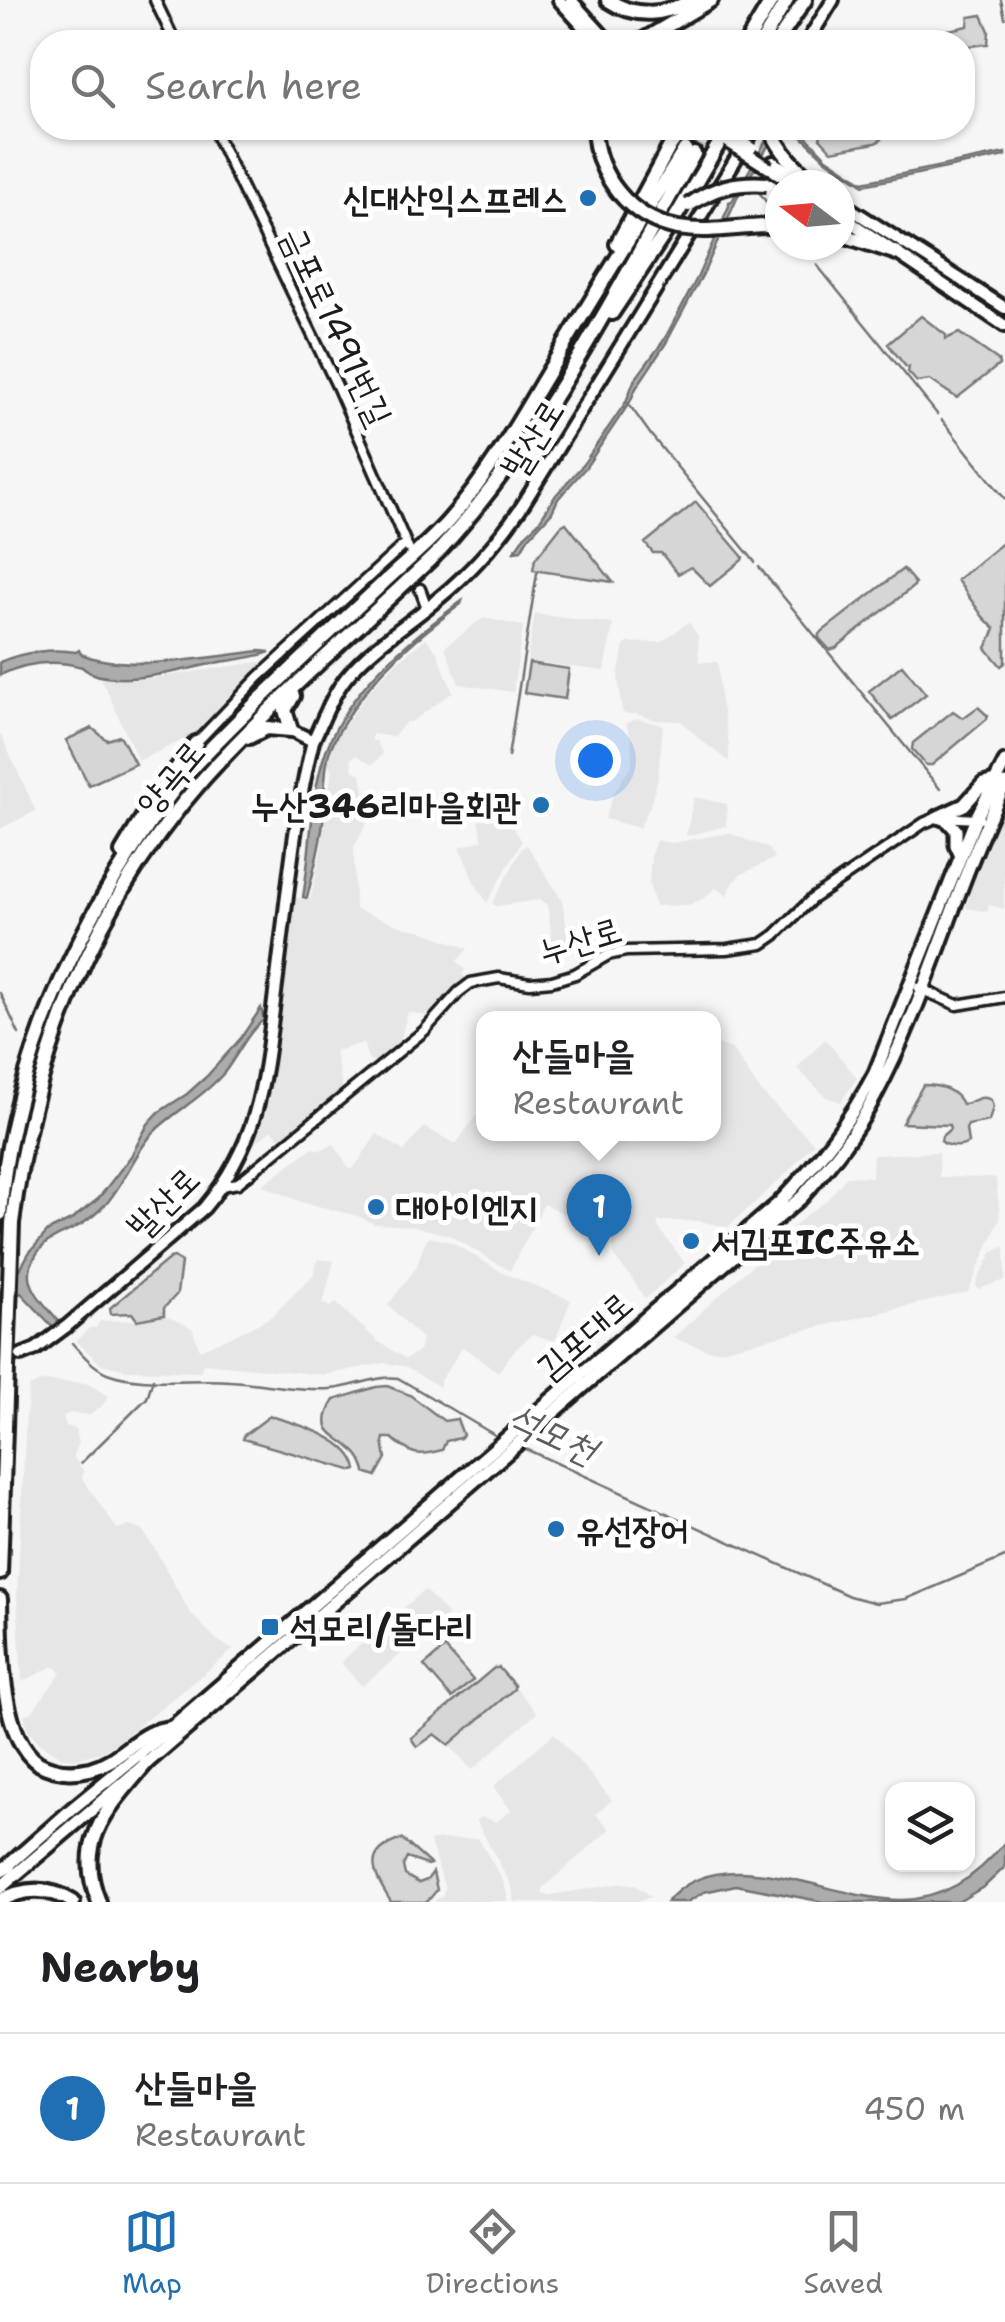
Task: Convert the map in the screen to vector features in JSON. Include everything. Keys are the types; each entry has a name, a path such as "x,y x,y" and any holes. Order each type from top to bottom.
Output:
{"highway":[{"path":"608,0 620,8 650,14 696,0"},
{"path":"661,30 711,0"},
{"path":"754,30 772,0"},
{"path":"769,30 787,0"},
{"path":"785,30 805,0"},
{"path":"596,140 606,176 628,204 644,216 690,229 765,226"},
{"path":"670,146 671,140"},
{"path":"554,361 674,140"},
{"path":"550,406 722,140"},
{"path":"777,140 797,170"},
{"name":"양곡로","path":"0,1214 8,1158 31,1060 48,1012 91,917 148,825 204,755 453,517 498,457 554,361 690,151 550,406 511,464 438,552 201,782 136,868 78,976 44,1067 19,1168 12,1224 0,1573"},
{"path":"675,218 704,194 745,183 765,185"},
{"path":"855,239 896,253"},
{"path":"230,750 267,728 291,730 285,716 287,704 319,664"},
{"path":"91,917 132,832 196,743"},
{"path":"0,1600 4,1711 10,1734 28,1757 46,1768 89,1770 118,1757 150,1734 171,1728"},
{"path":"100,1902 91,1876 94,1834 110,1806 147,1762"},
{"path":"0,1901 36,1890 74,1902"}],"main road":[{"name":"김포대로","path":"526,1428 781,1218 834,1159 873,1100 891,1064 1005,762"},
{"path":"938,817 964,805 982,784 1000,782"},
{"path":"938,817 956,830 960,856"},
{"name":"김포대로","path":"933,945 960,856 982,820"},
{"name":"김포대로","path":"3,1870 329,1599 778,1204 824,1154 856,1109 917,987"},
{"path":"682,1303 680,1296 690,1280"},
{"name":"김포대로","path":"0,1888 211,1709 329,1599"}],"street":[{"path":"156,0 170,30"},
{"path":"559,0 586,30"},
{"path":"570,0 597,30"},
{"path":"814,30 833,0"},
{"name":"금포로1491번길","path":"196,743 259,677 407,546 337,386 220,140"},
{"path":"735,140 777,170"},
{"name":"발산로","path":"21,1355 68,1326 195,1216 221,1186 249,1134 262,1088 300,794 313,741 336,694 350,672 380,644 484,556 522,506 748,140"},
{"path":"771,165 782,170"},
{"path":"855,212 1005,308"},
{"path":"855,225 1005,326"},
{"path":"420,589 427,608"},
{"path":"291,730 313,741"},
{"path":"938,817 982,820"},
{"name":"누산로","path":"221,1186 238,1183 268,1159 424,1031 471,983 499,978 530,984 552,981 575,974 608,955 626,951 762,944 812,900 924,822 938,817"},
{"path":"917,987 957,1005 1005,997"}],"shaded area":[{"path":"982,15 989,31 988,44 975,46 975,30 948,30 968,26 969,17"},
{"path":"766,140 772,140 738,196 666,343 630,402 552,512 521,550 514,551 582,466 626,402 634,381 664,340 698,276 732,201"},
{"path":"805,140 845,170 825,159"},
{"path":"822,140 881,140 875,143 832,151"},
{"path":"1005,153 1005,156 864,185 855,177 863,182"},
{"path":"921,316 946,339 959,333 998,360 999,365 957,398 930,380 917,382 888,344"},
{"path":"696,502 743,557 710,586 691,567 678,574 661,553 653,553 645,543"},
{"path":"566,523 613,582 533,570 535,559"},
{"path":"1005,541 1005,663 1001,666 986,648 995,629 957,580"},
{"path":"903,569 914,586 830,650 819,634"},
{"path":"462,601 384,670 337,735 327,762 318,851 307,898 303,897 319,775 340,722 355,698 395,655"},
{"path":"535,614 613,624 605,671 527,661"},
{"path":"483,618 523,626 513,692 459,684 445,647"},
{"path":"689,622 698,636 699,662 718,662 729,761 681,721 656,720 622,711 618,676 624,646 661,642"},
{"path":"426,638 437,652 453,692 406,722 393,737 372,734 372,741 376,741 383,754 372,765 356,755 351,759 353,770 361,774 369,820 354,847 355,909 468,949 457,961 468,981 433,1017 408,1012 398,1048 379,1063 368,1059 363,1043 335,1051 343,1091 283,1141 272,1130 250,1147 279,1039 295,897 311,897 321,851 332,769 328,764 335,740 369,691"},
{"path":"79,650 100,660 145,663 270,652 146,677 109,677 82,667 50,663 20,667 0,675 0,662 9,659 37,652"},
{"path":"265,661 268,666 192,736 138,761 101,682 103,678 147,679"},
{"path":"529,663 569,669 565,699 524,693"},
{"path":"902,665 926,694 892,720 869,691"},
{"path":"978,707 987,719 932,765 926,765 912,749 913,743 953,711 963,718"},
{"path":"638,719 663,725 658,778 639,828 605,819 614,792 632,765 626,723"},
{"path":"92,728 107,740 121,737 135,764 89,785 66,740"},
{"path":"0,733 36,811 0,829"},
{"path":"497,791 500,811 454,820 447,801"},
{"path":"694,797 727,804 726,826 686,836"},
{"path":"504,814 522,841 487,903 460,847 483,840 478,821"},
{"path":"1004,815 1004,909 989,905 987,912 966,908 982,843 993,819"},
{"path":"729,833 768,848 775,858 740,875 727,896 716,888 688,905 655,906 649,883 656,840 672,843"},
{"path":"527,845 562,900 569,941 552,943 548,905 539,900 492,904"},
{"path":"261,1008 264,1020 223,1074 150,1136 106,1204 82,1224 40,1249 31,1266 31,1282 61,1324 54,1328 21,1293 0,1303 0,1287 15,1278 48,1231 71,1220 98,1199 131,1156 148,1124 207,1076"},
{"path":"825,1039 857,1078 841,1102 826,1097 797,1068"},
{"path":"721,1045 732,1049 761,1092 814,1143 728,1227 698,1221 658,1221 658,1227 685,1263 645,1299 615,1258 612,1243 590,1226 544,1204 510,1271 449,1235 413,1226 374,1224 358,1216 301,1202 262,1185 312,1148 320,1150 334,1144 353,1169 377,1134 404,1151 424,1127 456,1144 476,1116 476,1141 721,1141"},
{"path":"923,1085 946,1089 962,1104 983,1098 991,1100 989,1121 968,1125 968,1143 958,1146 941,1141 949,1125 902,1123"},
{"path":"939,1152 939,1177 996,1178 1000,1219 968,1292 720,1350 707,1350 673,1338 827,1200 847,1176 872,1177 873,1155"},
{"path":"430,1237 451,1242 503,1273 571,1300 555,1341 532,1334 498,1372 463,1347 440,1387 403,1366 384,1363 324,1375 203,1363 200,1372 127,1370 101,1364 76,1341 100,1321 164,1315 192,1328 200,1350 272,1316 313,1275 318,1259 334,1261 323,1303 331,1307 336,1303 379,1342 406,1359 419,1351 422,1339 388,1305 416,1268"},
{"path":"1005,1246 1005,1280 978,1289 977,1281 992,1253"},
{"path":"174,1257 181,1262 177,1294 164,1308 164,1315 137,1320 132,1313 111,1314 110,1308"},
{"path":"42,1381 86,1383 109,1396 90,1415 63,1416 66,1426 75,1429 79,1443 73,1456 84,1472 82,1478 117,1529 130,1526 143,1531 190,1613 233,1650 120,1741 101,1752 75,1759 63,1758 40,1744 28,1730 24,1714 31,1713 61,1673 52,1667 22,1682 17,1598 26,1414 29,1387"},
{"path":"387,1386 410,1395 444,1421 457,1419 463,1435 446,1441 442,1450 420,1454 392,1438 384,1438 386,1458 376,1476 365,1472 353,1449 332,1434 326,1421 334,1400"},
{"path":"270,1416 334,1441 353,1459 357,1470 243,1439"},
{"path":"425,1590 448,1615 362,1686 342,1661"},
{"path":"445,1648 473,1680 452,1698 424,1666"},
{"path":"494,1668 499,1668 514,1689 449,1745 435,1734 417,1747 411,1738"},
{"path":"516,1688 537,1713 472,1770 450,1746"},
{"path":"554,1733 612,1800 596,1814 610,1829 543,1888 543,1894 623,1883 635,1885 651,1897 637,1902 514,1902 512,1887 476,1820 481,1817 497,1822 511,1810 493,1787"},
{"path":"478,1838 503,1881 509,1901 434,1902 445,1888 430,1842"},
{"path":"402,1839 430,1864 407,1858 403,1866 405,1875 419,1883 433,1872 437,1890 427,1902 391,1902 376,1873 374,1865 380,1850"},
{"path":"1005,1842 1005,1867 985,1886 958,1902 824,1902 736,1885 704,1892 687,1902 667,1902 690,1883 717,1874 747,1872 874,1898 918,1899 960,1883"}],"waterway":[{"path":"1001,0 1005,18"},
{"path":"756,188 765,200"},
{"path":"817,265 937,414"},
{"path":"628,403 755,562"},
{"path":"942,420 1005,499"},
{"path":"759,567 940,789"},
{"path":"508,757 537,573"},
{"path":"0,993 19,1034"},
{"name":"석모천","path":"72,1343 102,1370 135,1379 230,1381 317,1389 398,1378 498,1437"},
{"path":"81,1463 147,1398 153,1379"},
{"name":"석모천","path":"519,1446 849,1596 876,1603 906,1599 1005,1557"}],"tunnel":[{"path":"685,149 690,140"},
{"path":"694,154 703,140"}],"place":[{"name":"신대산익스프레스","path":"588,198"},
{"name":"누산346리마을회관","path":"541,805"},
{"name":"대아이엔지","path":"376,1207"},
{"name":"서김포IC주유소","path":"691,1241"},
{"name":"산들마을","path":"599,1256"},
{"name":"유선장어","path":"556,1529"},
{"name":"석모리/돌다리","path":"270,1627"}]}
